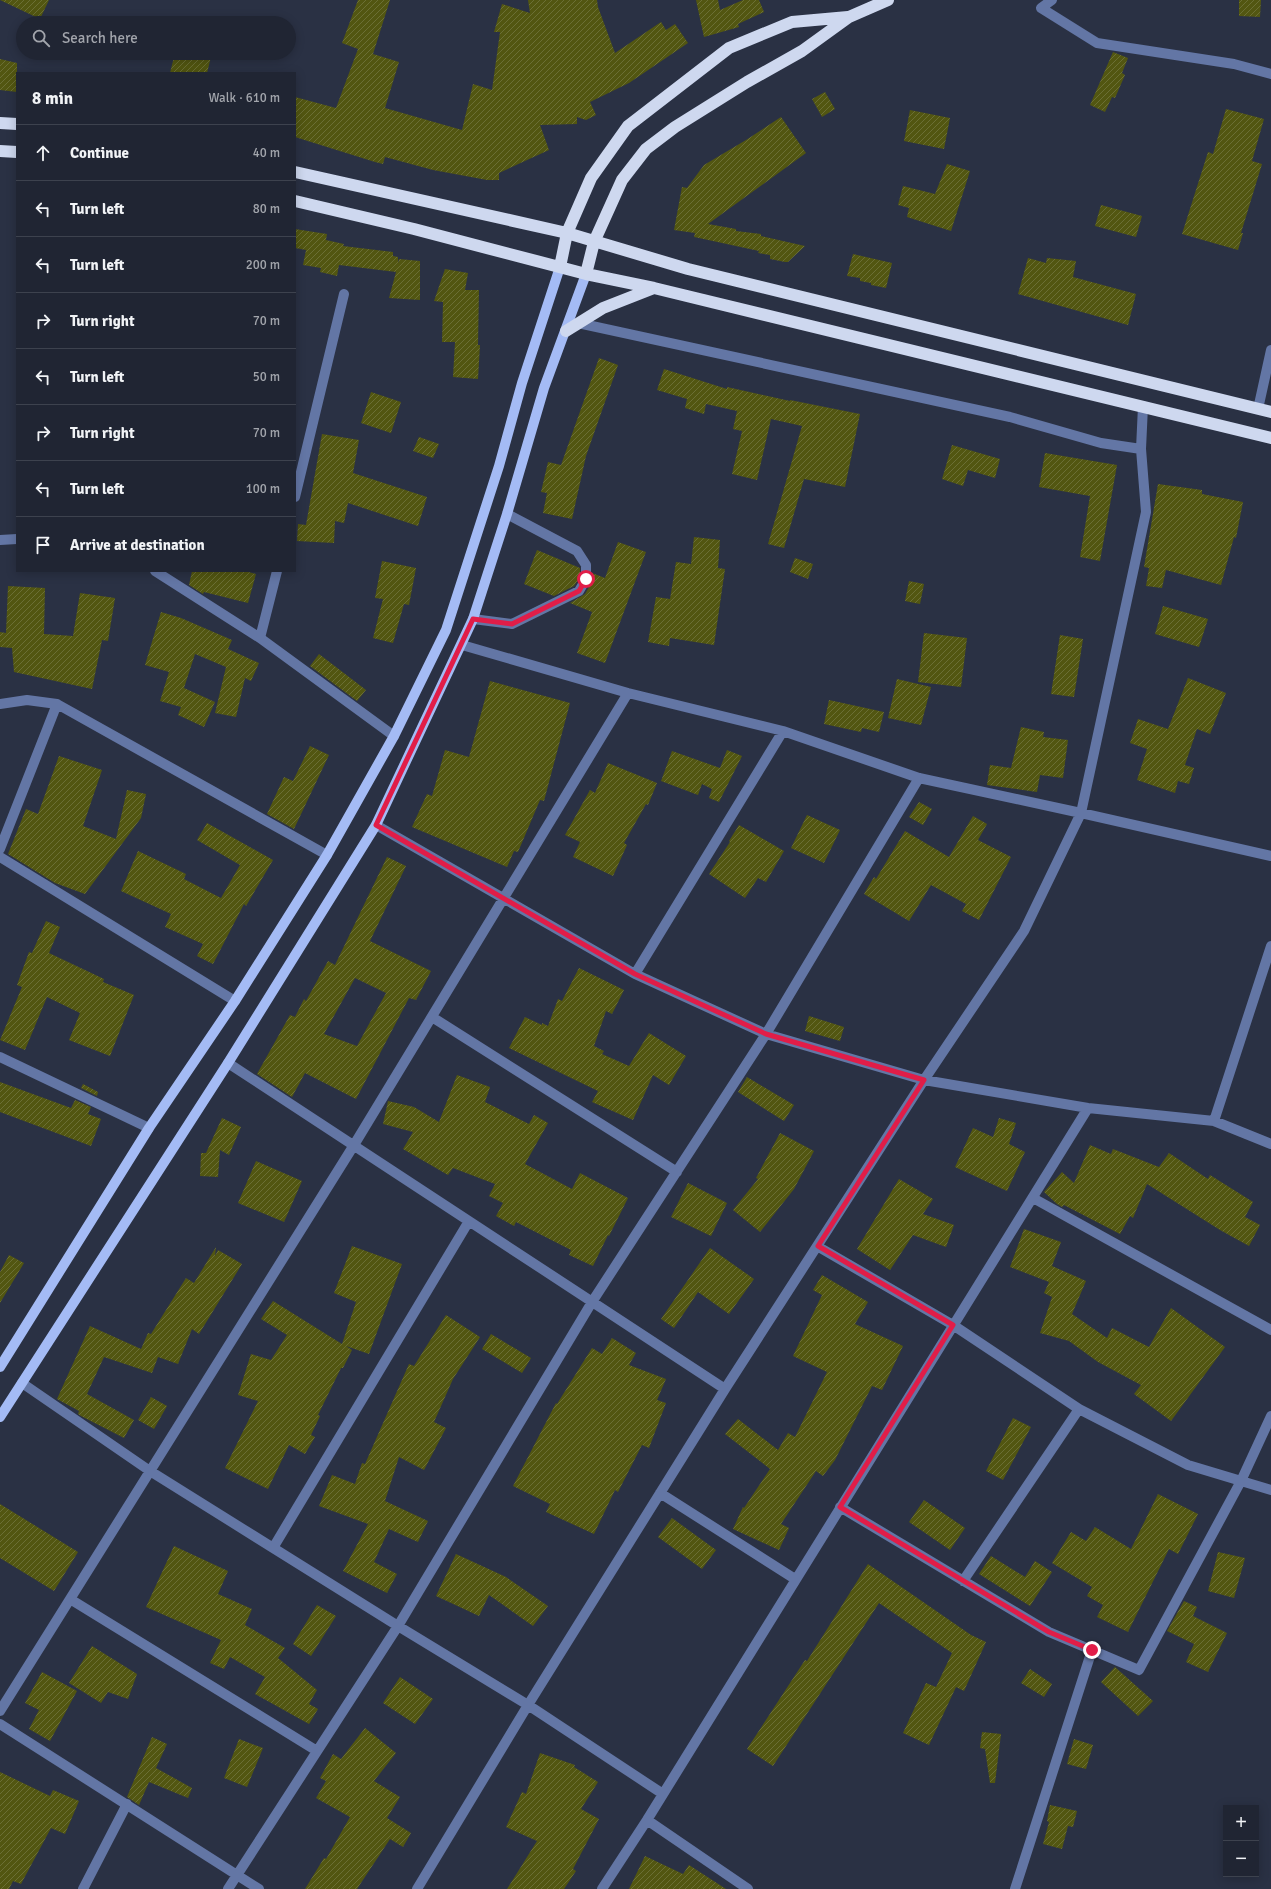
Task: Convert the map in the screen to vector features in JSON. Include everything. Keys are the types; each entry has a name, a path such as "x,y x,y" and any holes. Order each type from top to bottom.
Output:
{"highway":[{"path":"586,274 594,242 622,180 646,149 675,127 740,86 802,51 849,17 888,0"},
{"path":"560,266 567,233 590,178 628,126 729,48 792,22 849,17"},
{"path":"0,123 16,124"},
{"path":"0,151 16,152"},
{"path":"296,172 567,233 688,268 1271,412"},
{"path":"296,201 560,266 586,274 654,288 1271,438"},
{"path":"566,331 603,308 654,288"}],"main road":[{"path":"0,1367 149,1128 235,1001 327,855 394,736 446,630 499,466 522,383 560,266"},
{"path":"0,1417 228,1063 376,825 473,619 507,514 544,388 586,274"}],"street":[{"path":"1052,0 1041,8 1097,43 1234,64 1271,74"},
{"path":"296,492 344,294"},
{"path":"578,323 1010,417 1101,443 1141,450"},
{"path":"1258,409 1271,350"},
{"path":"417,1889 528,1705 725,1389 924,1080 1024,931 1081,813 1146,512 1141,450 1143,406"},
{"path":"473,619 512,624 579,591 586,579 586,565 577,551 507,514"},
{"path":"0,540 16,539"},
{"path":"157,572 260,638 394,736"},
{"path":"260,638 277,572"},
{"path":"462,645 628,693 784,731 919,778 1271,856"},
{"path":"0,1711 354,1145 504,900 628,693"},
{"path":"0,704 28,700 57,704 327,855"},
{"path":"0,849 57,704"},
{"path":"635,974 784,731"},
{"path":"228,1889 398,1626 592,1302 766,1034 919,778"},
{"path":"376,825 635,974 766,1034 924,1080 1088,1108 1214,1121 1271,1144"},
{"path":"0,856 235,1001"},
{"path":"1214,1121 1271,946"},
{"path":"432,1017 677,1172"},
{"path":"0,1057 149,1128"},
{"path":"228,1063 725,1389"},
{"path":"602,1889 647,1820 1088,1108"},
{"path":"1032,1198 1271,1330"},
{"path":"273,1548 469,1221"},
{"path":"818,1246 953,1325 1079,1409 1188,1465 1271,1490"},
{"path":"22,1383 150,1471 398,1626 528,1705 663,1794"},
{"path":"963,1581 1079,1409"},
{"path":"840,1507 1049,1632 1139,1670 1241,1481 1271,1416"},
{"path":"660,1493 795,1579"},
{"path":"70,1599 317,1751"},
{"path":"1016,1889 1092,1650"},
{"path":"0,1724 258,1889"},
{"path":"82,1889 127,1804"},
{"path":"647,1820 748,1889"}],"building":[{"path":"0,0 49,0 41,16 34,16"},
{"path":"358,0 390,0 373,54 399,62 385,108 462,130 473,84 492,90 500,32 494,32 502,4 530,13 528,0 597,0 598,7 615,53 661,22 666,30 675,24 688,43 629,83 590,102 596,115 586,120 577,117 577,124 540,125 549,150 499,173 499,180 487,180 433,170 385,157 383,164 296,137 296,97 336,108 358,49 342,43"},
{"path":"696,0 718,0 720,10 743,0 759,0 764,12 738,24 739,27 704,37"},
{"path":"1239,0 1261,0 1260,17 1239,16"},
{"path":"1113,52 1128,58 1122,73 1125,75 1115,98 1112,97 1105,112 1090,105"},
{"path":"0,59 17,63 16,92 0,90"},
{"path":"173,60 210,60 207,72 170,72"},
{"path":"825,92 835,109 822,117 812,99"},
{"path":"1226,109 1264,119 1252,161 1262,164 1241,233 1243,233 1238,250 1182,234 1208,152 1213,154"},
{"path":"910,110 950,118 944,149 904,141"},
{"path":"781,117 806,153 708,224 736,229 736,231 761,234 761,236 805,246 788,262 785,262 770,259 770,255 758,253 759,251 694,237 695,233 674,230 682,187 687,188 704,165"},
{"path":"947,164 970,171 951,231 907,217 909,208 898,205 903,186 935,194"},
{"path":"1101,205 1142,216 1136,237 1095,226"},
{"path":"296,229 327,234 326,240 344,244 343,246 393,252 393,256 398,257 398,263 399,259 420,261 420,300 389,298 396,272 339,265 337,276 320,272 321,268 303,265 306,250 296,248"},
{"path":"853,254 892,263 886,288 860,281 860,278 847,276"},
{"path":"1028,258 1046,263 1047,258 1076,261 1073,277 1136,294 1128,325 1018,294"},
{"path":"445,269 468,273 465,290 479,290 478,345 480,345 478,379 453,377 455,342 442,342 443,302 434,301"},
{"path":"599,358 618,365 586,456 572,519 543,513 547,493 541,492 548,462 561,465"},
{"path":"664,369 727,389 727,387 860,414 845,487 804,479 784,548 768,544 802,426 771,419 757,480 732,474 742,431 733,429 737,411 706,404 704,414 685,408 687,399 657,390"},
{"path":"371,392 401,402 391,433 361,423"},
{"path":"322,434 359,440 353,473 427,497 418,526 348,503 344,523 335,521 334,543 297,541 298,524 306,525"},
{"path":"419,437 439,444 433,458 413,451"},
{"path":"952,445 1000,459 995,478 968,470 963,486 942,479"},
{"path":"1045,453 1117,465 1100,561 1080,557 1090,496 1039,487"},
{"path":"1158,484 1202,490 1202,494 1243,502 1236,538 1234,537 1221,585 1166,570 1162,588 1146,586 1149,568 1144,567"},
{"path":"694,537 720,540 718,568 725,569 714,645 670,638 669,646 648,642 656,597 670,599 676,562 691,564"},
{"path":"618,542 646,552 605,663 577,653 592,612 570,603 585,594 592,582 592,573 605,578"},
{"path":"537,550 580,568 580,577 574,586 554,596 524,584"},
{"path":"795,558 813,564 808,579 790,572"},
{"path":"382,561 416,568 409,605 404,604 393,643 373,638 383,599 375,598"},
{"path":"192,572 249,572 256,574 248,603 204,592 203,594 189,585"},
{"path":"909,581 924,584 920,604 905,601"},
{"path":"8,586 45,588 44,634 73,636 80,593 115,598 108,641 102,640 92,689 14,672 12,648 0,647 0,632 6,633"},
{"path":"1163,606 1208,619 1199,647 1155,634"},
{"path":"161,612 181,618 232,640 228,649 259,663 251,681 245,678 236,717 215,713 226,667 195,654 184,688 215,702 204,727 178,715 181,707 160,701 169,672 145,665"},
{"path":"924,633 967,638 961,687 918,682"},
{"path":"1060,635 1083,639 1074,697 1051,694"},
{"path":"319,654 366,690 357,701 310,666"},
{"path":"1188,678 1226,693 1210,734 1197,729 1185,765 1194,768 1189,784 1178,781 1175,793 1137,780 1147,749 1130,743 1138,719 1168,729"},
{"path":"897,679 931,687 921,725 888,718"},
{"path":"490,681 570,703 544,801 540,800 518,852 514,851 507,867 412,827 427,794 432,796 445,750 469,757"},
{"path":"829,700 884,712 879,732 862,728 861,732 824,724"},
{"path":"1021,727 1044,732 1043,737 1068,740 1063,778 1040,775 1037,792 987,785 990,765 1011,768"},
{"path":"310,746 329,755 294,829 267,814 284,777 293,781"},
{"path":"727,750 742,756 719,802 709,798 712,789 702,784 698,795 661,781 672,751 720,768"},
{"path":"59,756 102,770 83,826 116,839 127,790 146,794 141,818 85,894 55,883 8,854 26,809 38,814"},
{"path":"608,763 657,783 648,805 646,804 624,843 627,845 613,876 573,857 580,842 565,835 590,790 595,793"},
{"path":"919,802 932,809 923,825 909,817"},
{"path":"807,815 840,830 824,863 791,848"},
{"path":"973,816 987,824 978,840 1011,857 979,920 962,911 966,904 931,885 909,921 864,894 874,877 876,879 905,831 949,857"},
{"path":"207,823 273,860 246,906 244,904 213,964 197,956 203,944 165,927 171,914 121,891 138,851 186,874 184,879 221,898 240,865 197,840"},
{"path":"739,825 784,851 766,882 758,878 745,898 709,874 730,842 729,841"},
{"path":"387,857 406,866 370,941 431,971 416,1000 409,998 356,1099 305,1073 292,1097 257,1074 290,1015 295,1017 304,999 306,1001 328,961 335,965","holes":["355,978 386,993 357,1046 324,1034"]},
{"path":"46,921 60,927 49,953 104,979 103,982 134,995 110,1056 69,1040 80,1013 47,997 25,1050 0,1040 22,987 17,985 29,952 32,953"},
{"path":"579,968 624,990 612,1014 606,1011 594,1046 604,1051 602,1054 629,1066 649,1033 686,1056 669,1085 653,1075 633,1120 592,1102 598,1091 509,1048 525,1017 542,1025 542,1023 548,1026 558,999 562,1001"},
{"path":"809,1016 844,1027 840,1041 805,1031"},
{"path":"457,1075 490,1087 485,1102 529,1124 534,1115 548,1123 525,1164 572,1189 580,1173 628,1198 593,1266 569,1255 571,1250 516,1222 514,1226 496,1216 503,1203 489,1196 495,1184 453,1168 448,1175 403,1149 413,1132 383,1124 388,1101 414,1107 439,1122"},
{"path":"747,1077 794,1105 784,1121 738,1092"},
{"path":"0,1082 71,1108 75,1100 91,1107 88,1114 101,1119 91,1146 0,1112"},
{"path":"83,1084 98,1092 97,1096 81,1088"},
{"path":"222,1118 241,1127 229,1155 220,1150 218,1177 200,1176 201,1153 206,1153"},
{"path":"999,1118 1016,1123 1009,1144 1025,1152 1007,1191 955,1167 973,1128 993,1137"},
{"path":"780,1133 814,1151 794,1189 760,1232 733,1210 758,1179 756,1178"},
{"path":"1090,1145 1111,1154 1113,1149 1159,1167 1169,1153 1208,1179 1210,1175 1253,1202 1245,1217 1260,1225 1249,1246 1220,1230 1147,1184 1133,1218 1130,1216 1120,1234 1064,1205 1062,1207 1057,1204 1044,1192 1062,1172 1074,1183"},
{"path":"256,1161 302,1181 284,1222 238,1203"},
{"path":"899,1179 933,1199 923,1214 954,1225 946,1247 913,1235 890,1270 857,1249"},
{"path":"688,1183 727,1203 711,1236 671,1217"},
{"path":"1024,1229 1061,1242 1052,1266 1086,1281 1072,1314 1107,1338 1112,1328 1149,1347 1171,1308 1225,1347 1171,1421 1134,1394 1141,1385 1098,1362 1069,1341 1040,1333 1052,1297 1044,1293 1049,1282 1010,1267"},
{"path":"352,1246 402,1264 369,1354 346,1346 352,1350 343,1368 341,1368 318,1415 320,1416 311,1435 315,1437 305,1454 289,1445 268,1489 225,1468 258,1401 238,1395 251,1354 271,1360 287,1335 261,1319 273,1301 342,1344 356,1302 334,1293"},
{"path":"216,1247 215,1256 218,1250 242,1264 199,1334 192,1329 178,1364 158,1357 152,1373 104,1357 87,1394 134,1420 124,1438 81,1416 78,1414 79,1411 57,1399 90,1326 141,1349 148,1333 151,1334 186,1278 194,1283"},
{"path":"710,1248 754,1279 729,1314 698,1292 674,1328 661,1319"},
{"path":"9,1255 24,1263 0,1303 0,1272"},
{"path":"822,1275 868,1302 855,1324 903,1346 882,1390 872,1386 835,1460 823,1476 816,1471 781,1524 789,1528 779,1550 733,1529 743,1507 744,1508 770,1469 725,1434 738,1419 778,1450 788,1433 795,1437 827,1372 793,1356 822,1295 813,1290"},
{"path":"446,1315 480,1337 453,1379 434,1422 446,1428 424,1470 399,1457 385,1501 428,1521 418,1542 389,1529 374,1562 397,1574 387,1593 343,1571 368,1524 319,1506 332,1475 355,1484 362,1463 365,1464 409,1364 414,1366"},
{"path":"491,1334 531,1358 522,1373 482,1349"},
{"path":"612,1338 636,1353 629,1365 666,1379 657,1400 666,1403 649,1448 642,1445 618,1492 615,1490 594,1534 546,1512 550,1504 513,1486 556,1403 557,1404 592,1348 602,1354"},
{"path":"151,1397 167,1406 154,1429 138,1420"},
{"path":"1013,1418 1031,1427 1003,1480 986,1471"},
{"path":"1158,1494 1198,1514 1178,1554 1169,1549 1128,1632 1097,1617 1103,1605 1087,1596 1092,1587 1052,1563 1071,1532 1086,1541 1095,1527 1131,1549"},
{"path":"924,1500 965,1528 950,1550 909,1522"},
{"path":"0,1504 78,1552 54,1591 0,1558"},
{"path":"672,1518 716,1550 702,1569 658,1537"},
{"path":"174,1546 228,1571 218,1594 252,1609 245,1625 285,1648 278,1658 317,1690 309,1704 318,1709 309,1724 255,1694 265,1677 230,1657 224,1669 210,1663 221,1640 146,1607"},
{"path":"1218,1552 1245,1558 1234,1598 1208,1591"},
{"path":"456,1554 506,1577 548,1606 533,1626 489,1595 479,1616 436,1596"},
{"path":"991,1556 1025,1577 1035,1561 1052,1572 1030,1606 979,1574"},
{"path":"868,1564 971,1635 986,1642 964,1691 956,1687 929,1745 903,1733 926,1683 936,1687 952,1653 879,1603 773,1766 747,1749 805,1660 807,1661"},
{"path":"1184,1601 1197,1607 1193,1616 1227,1633 1208,1672 1186,1662 1194,1644 1167,1631"},
{"path":"317,1605 336,1616 311,1656 293,1644"},
{"path":"92,1646 137,1674 128,1699 108,1692 101,1703 69,1683"},
{"path":"1115,1667 1153,1701 1138,1716 1101,1682"},
{"path":"1030,1669 1052,1684 1044,1697 1021,1683"},
{"path":"42,1672 77,1691 50,1741 29,1729 39,1710 25,1703"},
{"path":"400,1677 433,1699 415,1724 383,1703"},
{"path":"365,1728 396,1753 374,1781 400,1797 387,1818 411,1833 403,1847 390,1839 357,1889 305,1889 324,1858 326,1859 350,1817 316,1798 326,1781 320,1778 333,1754 341,1759"},
{"path":"982,1732 1001,1734 995,1783 990,1783 985,1749 980,1748"},
{"path":"152,1737 167,1744 156,1768 192,1788 188,1798 149,1782 139,1805 127,1797"},
{"path":"239,1739 263,1748 247,1787 224,1778"},
{"path":"1074,1739 1093,1745 1086,1769 1067,1764"},
{"path":"540,1753 575,1765 574,1767 598,1782 581,1809 599,1819 573,1869 576,1871 564,1889 507,1889 537,1841 506,1827 522,1792 526,1794"},
{"path":"0,1772 50,1796 53,1790 79,1801 65,1834 51,1828 21,1884 13,1881 9,1889 0,1889"},
{"path":"1050,1805 1077,1811 1073,1827 1068,1826 1062,1849 1043,1844 1049,1822 1047,1821"},
{"path":"645,1856 683,1874 689,1865 726,1889 629,1889"}],"route":[{"path":"586,579 579,591 512,624 473,619 376,825 635,974 766,1034 924,1080 818,1246 953,1325 840,1507 1049,1632 1092,1650"}]}
